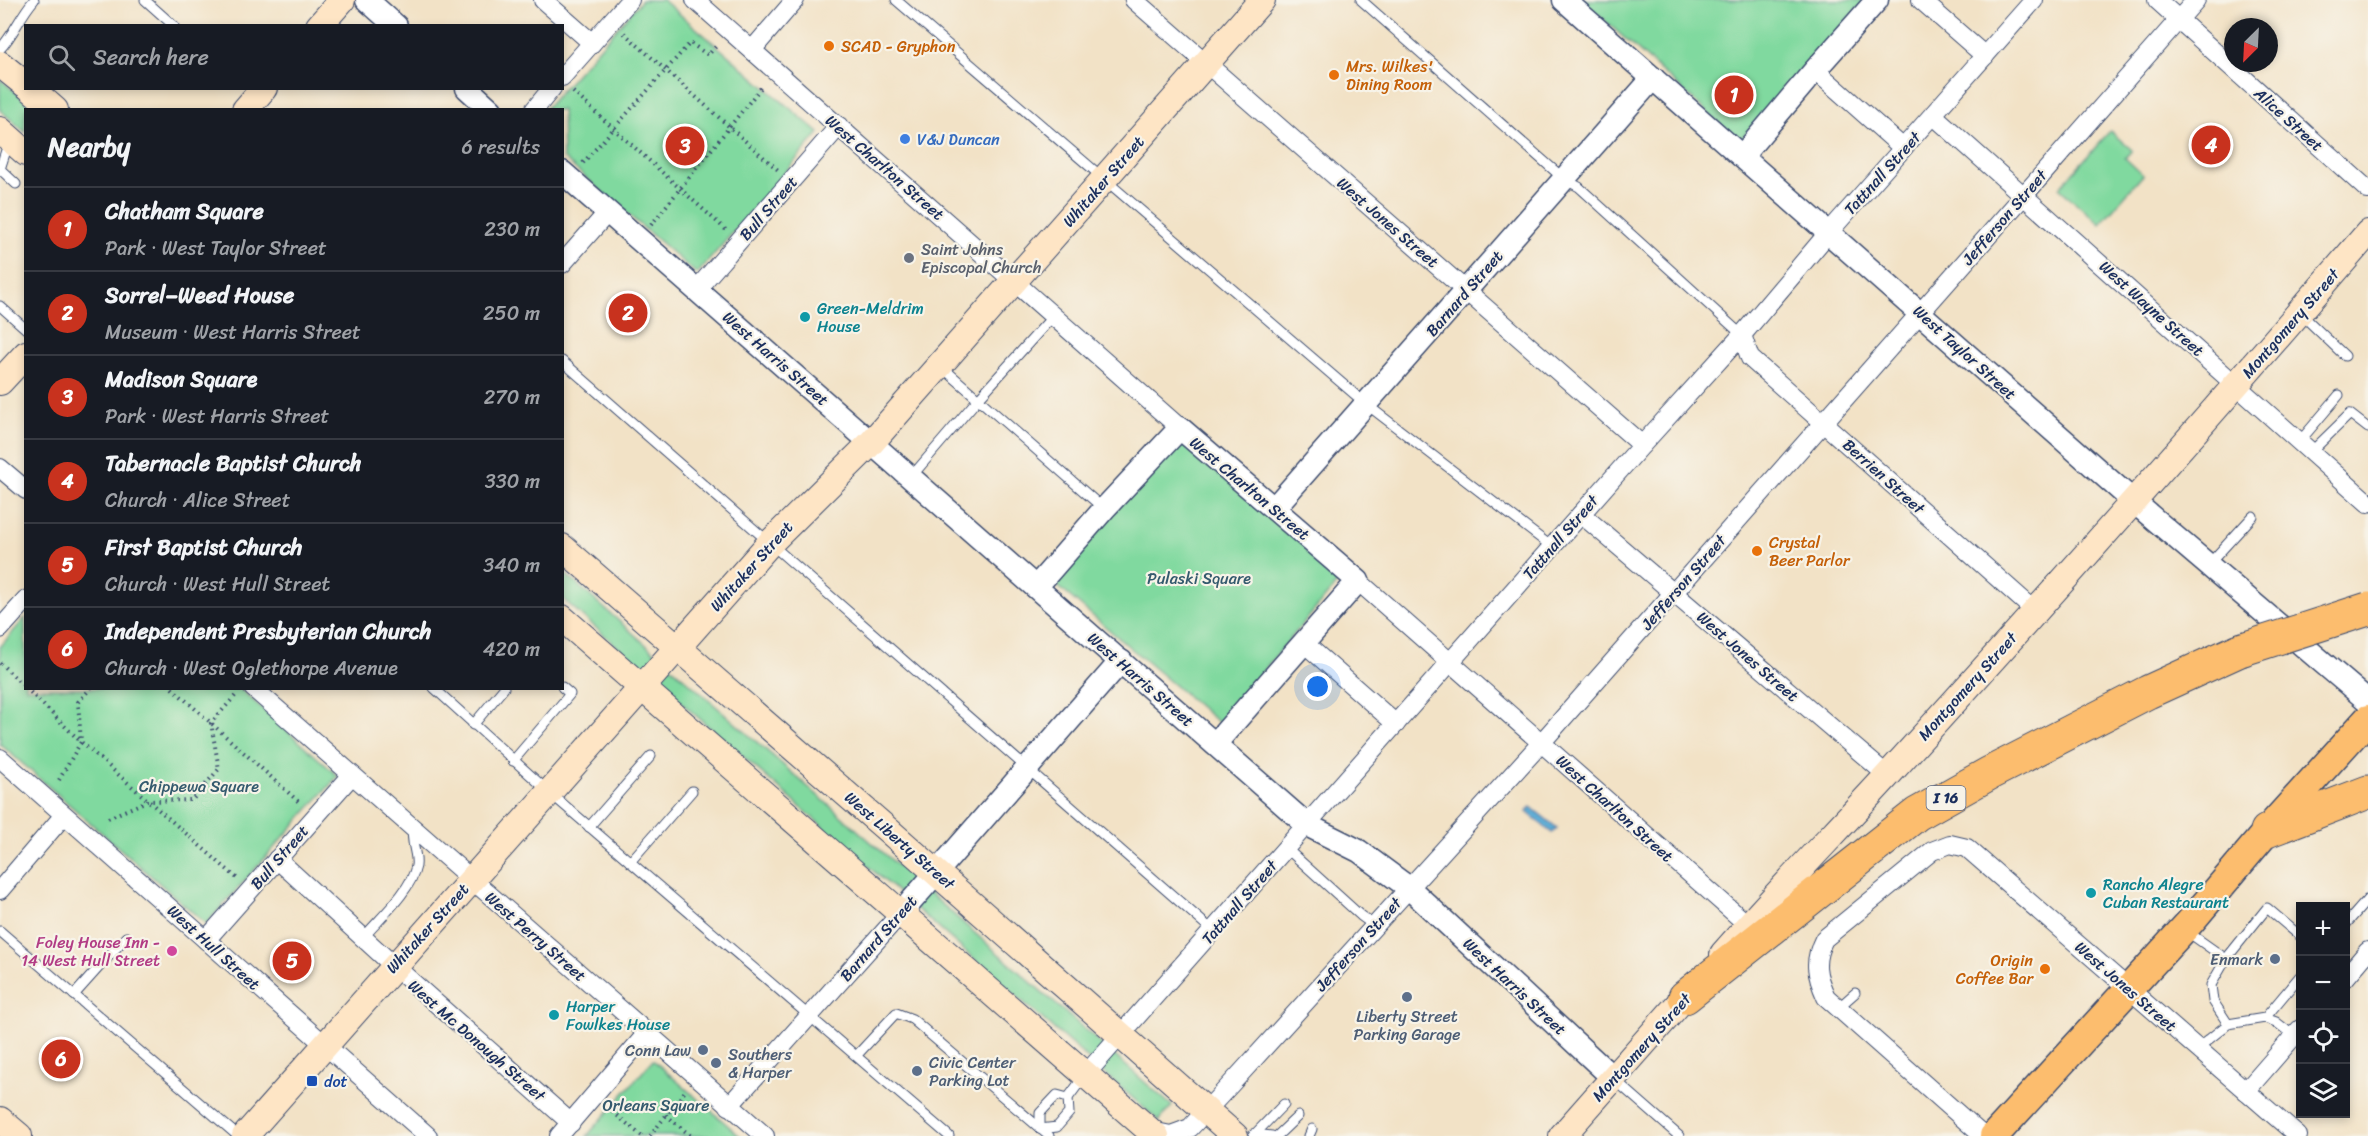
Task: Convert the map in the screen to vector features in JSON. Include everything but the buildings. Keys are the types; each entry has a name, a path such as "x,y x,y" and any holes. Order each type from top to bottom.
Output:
{"highway":[{"name":"I 16","path":"1684,997 1917,814 1990,772 2148,692 2240,650 2368,609"},
{"path":"2267,831 2368,792"}],"main road":[{"path":"321,24 342,0"},
{"name":"Whitaker Street","path":"244,1136 769,544 871,443 1262,0"},
{"path":"0,64 24,83"},
{"path":"32,90 53,108"},
{"name":"Montgomery Street","path":"1562,1136 1748,925 2035,611 2368,233"},
{"path":"0,382 24,356"},
{"name":"West Liberty Street","path":"564,549 936,871 1206,1110 1247,1135"},
{"path":"564,620 1153,1134"},
{"path":"1994,1136 2183,929 2368,719"},
{"path":"0,1120 19,1136"}],"street":[{"path":"367,0 394,24"},
{"path":"543,0 592,43"},
{"path":"564,79 630,0"},
{"name":"West Charlton Street","path":"695,0 1748,925"},
{"path":"752,50 795,0"},
{"name":"West Jones Street","path":"1134,0 1642,445"},
{"name":"West Taylor Street","path":"1564,0 2133,501 2368,700"},
{"path":"1742,156 1877,0"},
{"path":"1921,0 1985,56"},
{"name":"Tattnall Street","path":"1086,1074 1551,547 1742,335 1829,232 2034,0"},
{"name":"Alice Street","path":"2157,0 2368,190"},
{"name":"Jefferson Street","path":"1153,1134 1171,1135 1190,1128 1542,742 2196,0"},
{"path":"1815,70 1903,148"},
{"name":"Barnard Street","path":"1274,508 1653,78"},
{"path":"469,90 489,108"},
{"path":"536,108 554,90"},
{"name":"West Wayne Street","path":"1933,115 2368,503"},
{"name":"Bull Street","path":"697,289 839,126"},
{"name":"West Harris Street","path":"569,171 608,212 1307,825 1359,851 1409,888 1613,1078"},
{"path":"564,262 608,212"},
{"name":"Berrien Street","path":"1742,335 1750,358 2035,611"},
{"path":"1036,587 1104,509 1180,428"},
{"path":"0,468 24,488"},
{"name":"West Jones Street","path":"1581,514 1887,775"},
{"path":"1215,744 1358,581"},
{"path":"2,623 24,602"},
{"path":"1304,643 1396,724"},
{"name":"Barnard Street","path":"729,1106 1121,661"},
{"name":"West Perry Street","path":"248,690 352,775 765,1136"},
{"name":"West Hull Street","path":"0,759 428,1136"},
{"name":"Bull Street","path":"207,940 352,775"},
{"path":"0,890 64,815"},
{"name":"West Jones Street","path":"1838,1008 1826,997 1818,980 1816,954 1824,939 1932,851 1950,844 1967,848 2298,1136"},
{"name":"West Mc Donough Street","path":"277,860 394,966 565,1129"},
{"path":"2350,972 2368,951"},
{"path":"1838,1008 1983,1136"},
{"path":"565,1129 647,1033"},
{"path":"2246,1091 2296,1033"}],"lane":[{"path":"0,49 10,39 20,16 34,0"},
{"path":"145,0 172,24"},
{"path":"896,0 1366,405 1551,547"},
{"path":"1361,0 1564,179 1579,187 1742,335"},
{"path":"12,140 0,169 16,184"},
{"path":"0,306 24,327"},
{"path":"2299,312 2345,356"},
{"path":"911,477 1054,315"},
{"path":"564,363 1213,931"},
{"path":"940,365 1104,509"},
{"path":"2306,446 2339,395"},
{"path":"2306,446 2350,414 2368,428"},
{"path":"2208,565 2253,516"},
{"path":"513,761 570,694 564,689"},
{"path":"436,690 513,761 810,1014 949,1136"},
{"path":"473,724 502,690"},
{"path":"589,827 651,756"},
{"path":"630,862 692,791"},
{"path":"363,938 412,881 417,862 411,838 413,828"},
{"path":"1286,848 1375,926"},
{"path":"2350,919 2368,899"},
{"path":"2228,1024 2213,1001 2211,984 2226,959 2267,908 2296,932"},
{"path":"2183,929 2226,959"},
{"path":"0,931 238,1136"},
{"path":"74,995 126,937"},
{"path":"2265,1018 2296,982"},
{"path":"1838,1008 1856,993"},
{"path":"856,1055 896,1013 912,1019 1049,1136"},
{"path":"2198,1048 2228,1024 2265,1018 2296,1032"},
{"path":"1040,1129 1057,1127 1069,1113 1068,1098 1086,1074"},
{"name":"West Harris Street","path":"1613,1078 1679,1136"},
{"path":"1040,1129 1040,1113 1044,1108 1057,1095 1068,1098"},
{"path":"1247,1135 1284,1104"},
{"path":"1277,1136 1298,1116"},
{"path":"1247,1135 1272,1136"}],"path":[{"path":"618,28 783,175"},
{"path":"569,171 614,129 690,43 708,55 718,44"},
{"path":"647,230 763,85"},
{"path":"564,87 731,234"},
{"path":"0,663 24,686"},
{"path":"28,690 81,742 243,884"},
{"path":"59,780 81,742 78,702 89,690"},
{"path":"174,690 315,816"},
{"path":"211,723 246,690"},
{"path":"108,818 147,801 192,800 219,769 211,723"},
{"path":"650,1136 686,1090"},
{"path":"608,1108 642,1136"},
{"path":"666,1115 691,1136"}],"green space":[{"path":"642,0 663,0 819,133 697,274 564,159 564,108 546,108"},
{"path":"1582,0 1866,0 1739,141"},
{"path":"0,79 34,108 24,108 24,131 0,110"},
{"path":"2110,131 2132,150 2125,158 2143,175 2100,224 2059,188"},
{"name":"Pulaski Square","path":"1180,435 1345,574 1219,723 1054,583"},
{"path":"564,573 1172,1106 1159,1121 564,600"},
{"name":"Chippewa Square","path":"24,619 24,690 241,690 338,776 206,924 0,744 0,647"},
{"name":"Orleans Square","path":"653,1060 740,1136 587,1136"}],"water":[{"path":"1531,807 1557,828 1552,833 1527,812"}],"place":[{"name":"SCAD - Gryphon","path":"829,46"},
{"name":"Mrs. Wilkes' Dining Room","path":"1334,75"},
{"name":"Chatham Square","path":"1734,95"},
{"name":"V&J Duncan","path":"905,139"},
{"name":"Tabernacle Baptist Church","path":"2211,145"},
{"name":"Madison Square","path":"685,146"},
{"name":"Saint Johns Episcopal Church","path":"909,258"},
{"name":"Sorrel–Weed House","path":"628,313"},
{"name":"Green-Meldrim House","path":"805,317"},
{"name":"Crystal Beer Parlor","path":"1757,551"},
{"name":"Rancho Alegre Cuban Restaurant","path":"2091,893"},
{"name":"Foley House Inn - 14 West Hull Street","path":"172,951"},
{"name":"Enmark","path":"2275,959"},
{"name":"First Baptist Church","path":"292,961"},
{"name":"Origin Coffee Bar","path":"2045,969"},
{"name":"Liberty Street Parking Garage","path":"1407,997"},
{"name":"Harper Fowlkes House","path":"554,1015"},
{"name":"Conn Law","path":"703,1050"},
{"name":"Independent Presbyterian Church","path":"61,1059"},
{"name":"Southers & Harper","path":"716,1063"},
{"name":"Civic Center Parking Lot","path":"917,1071"},
{"name":"dot","path":"312,1081"}]}
